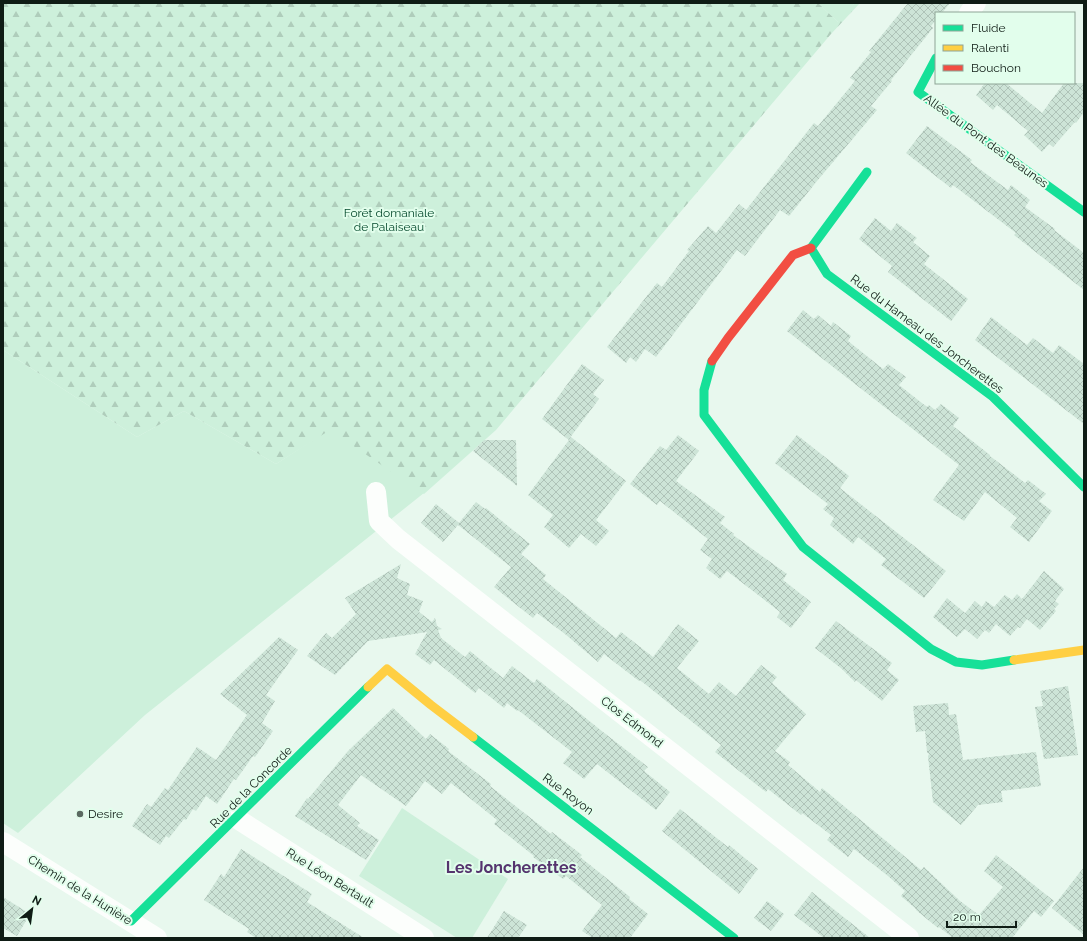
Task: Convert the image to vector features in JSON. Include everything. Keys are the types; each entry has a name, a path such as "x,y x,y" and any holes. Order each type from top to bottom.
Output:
{"street":[{"path":"970,12 976,3"},
{"name":"Allée du Pont des Beaunes","path":"935,60 918,92 1084,212"},
{"path":"867,172 811,248 793,255 728,338 712,362 704,390 704,415 803,547 931,649 956,662 982,665 1084,650"},
{"name":"Rue du Hameau des Joncherettes","path":"811,248 827,274 993,397 1084,487"},
{"name":"Clos Edmond","path":"376,492 379,521 398,539 909,938"},
{"name":"Rue de la Concorde","path":"131,921 387,669"},
{"name":"Rue Royon","path":"387,669 431,706 734,938"},
{"name":"Rue Léon Bertault","path":"236,818 424,938"},
{"name":"Chemin de la Hunière","path":"3,842 157,938"}],"green space":[{"name":"Forêt domaniale de Palaiseau","path":"3,3 818,3 838,22 855,3 860,3 831,34 496,430 424,494 330,430 276,464 184,411 137,437 3,350"},
{"path":"818,3 855,3 839,23"},
{"path":"3,350 137,437 184,411 276,464 330,429 429,489 145,715 18,833 3,823"},
{"path":"402,808 508,879 472,938 457,938 359,876"}],"building":[{"path":"908,3 950,3 943,12 935,12 935,21 931,26 933,28 871,106 877,110 789,216 780,210 745,256 737,250 656,357 645,349 636,362 630,357 626,363 607,347 657,283 662,287 689,251 687,250 708,226 716,233 739,204 746,210 814,123 818,126 855,81 850,78 871,52 869,51"},
{"path":"1084,83 1084,112 1076,123 1075,122 1053,147 1049,144 1042,152 1024,135 1028,131 997,105 993,110 976,95 984,84 1007,84 1042,113 1063,84"},
{"path":"927,126 972,160 970,162 1008,190 1011,185 1030,200 1025,207 1084,253 1084,290 1014,235 1016,233 953,185 951,188 906,153"},
{"path":"875,218 891,231 897,223 917,238 913,242 930,256 924,264 968,299 951,321 888,272 892,266 859,239"},
{"path":"803,310 814,319 818,315 831,326 833,322 851,336 848,341 883,369 888,364 906,377 899,385 927,407 929,405 935,410 941,404 959,418 953,426 1025,483 1028,480 1046,494 1039,501 1052,511 1029,542 1010,527 1017,518 985,492 964,521 933,500 959,465 787,331"},
{"path":"991,317 1027,345 1033,338 1053,353 1059,345 1084,364 1084,424 975,340"},
{"path":"582,364 604,380 593,394 599,399 569,439 571,437 626,481 596,520 609,531 596,546 581,534 569,548 544,527 553,515 528,495 569,440 542,419"},
{"path":"678,435 699,451 676,481 725,517 720,523 734,534 733,535 787,574 783,580 811,602 791,628 777,617 780,612 727,571 720,579 706,568 712,559 700,550 708,539 660,501 657,505 630,484 660,446 666,450"},
{"path":"797,435 849,476 840,488 946,571 924,598 881,565 886,559 858,537 853,544 830,525 834,518 823,509 828,504 775,463"},
{"path":"484,440 516,440 517,486 473,451"},
{"path":"476,502 485,509 486,508 530,544 521,554 546,575 543,579 616,638 621,632 653,657 678,624 699,641 677,668 709,694 719,682 736,696 761,665 777,677 772,683 806,714 775,751 790,762 788,765 820,792 822,788 921,870 924,867 960,901 979,915 1003,887 984,871 996,855 1054,901 1041,917 1034,911 1012,938 953,938 939,927 938,928 901,896 905,891 888,876 854,849 848,857 827,840 831,835 802,813 801,815 768,789 766,792 715,752 721,745 640,680 639,681 604,654 598,662 537,613 533,618 494,587 511,567 458,525 443,542 421,523 436,504 459,523"},
{"path":"401,564 397,578 410,584 407,595 423,601 419,612 432,622 435,618 437,626 442,629 438,630 441,638 465,657 470,651 503,678 512,666 534,683 537,679 648,767 644,771 670,792 656,810 597,764 584,779 563,763 572,752 518,710 517,711 507,703 504,708 479,688 475,693 434,660 430,665 415,654 427,632 368,641 335,675 307,656 326,633 332,638 356,614 345,598"},
{"path":"1044,571 1064,589 1055,601 1059,604 1054,609 1056,611 1040,630 1027,619 1020,628 1018,627 1010,636 996,624 989,633 985,630 977,639 965,629 957,637 933,617 947,598 965,613 975,601 982,607 986,601 994,607 1005,595 1012,600 1017,594 1022,599"},
{"path":"836,621 892,663 887,670 899,680 882,701 856,680 855,682 842,669 815,648"},
{"path":"279,637 298,650 266,695 275,701 262,723 273,731 255,757 253,756 236,780 234,779 217,804 206,796 196,811 193,809 186,820 184,819 169,838 166,836 160,845 132,826 147,804 151,807 165,788 168,790 197,747 216,760 247,715 220,694"},
{"path":"1068,686 1078,755 1044,759 1035,707 1043,706 1040,691"},
{"path":"948,703 949,715 956,714 963,760 1036,752 1041,786 1001,791 1003,802 978,805 961,825 933,802 929,754 927,752 925,731 916,732 913,706"},
{"path":"393,708 426,739 430,734 449,749 448,751 491,784 490,786 551,834 552,832 582,855 580,857 630,897 629,899 648,914 630,938 593,938 582,931 602,905 566,876 563,879 533,857 534,856 494,824 497,820 451,783 442,794 425,781 406,806 361,775 338,805 360,823 357,826 379,840 366,860 295,816 307,798 308,799 348,751"},
{"path":"680,809 728,847 729,845 758,869 739,894 662,831"},
{"path":"241,849 312,894 307,902 364,938 256,938 247,932 249,929 204,900 221,874 224,877"},
{"path":"1084,867 1084,935 1052,908"},
{"path":"812,892 870,938 824,938 794,915"},
{"path":"3,897 30,914 17,936 3,928"},
{"path":"767,901 784,914 771,931 754,918"},
{"path":"504,911 527,925 518,938 487,938"}],"traffic: fast":[{"path":"935,60 918,92 1084,212"},
{"path":"867,172 811,248 827,274 993,397 1084,487"},
{"path":"712,361 704,390 704,415 803,547 931,649 956,662 982,665 1014,660"},
{"path":"131,921 368,687"},
{"path":"473,737 734,938"}],"traffic: slow":[{"path":"1014,660 1084,650"},
{"path":"368,687 387,669 473,737"}],"traffic: jam":[{"path":"712,361 728,338 793,255 811,248"}],"place":[{"name":"Desire","path":"80,814"}],"district":[{"name":"Les Joncherettes","path":"511,867"}]}
